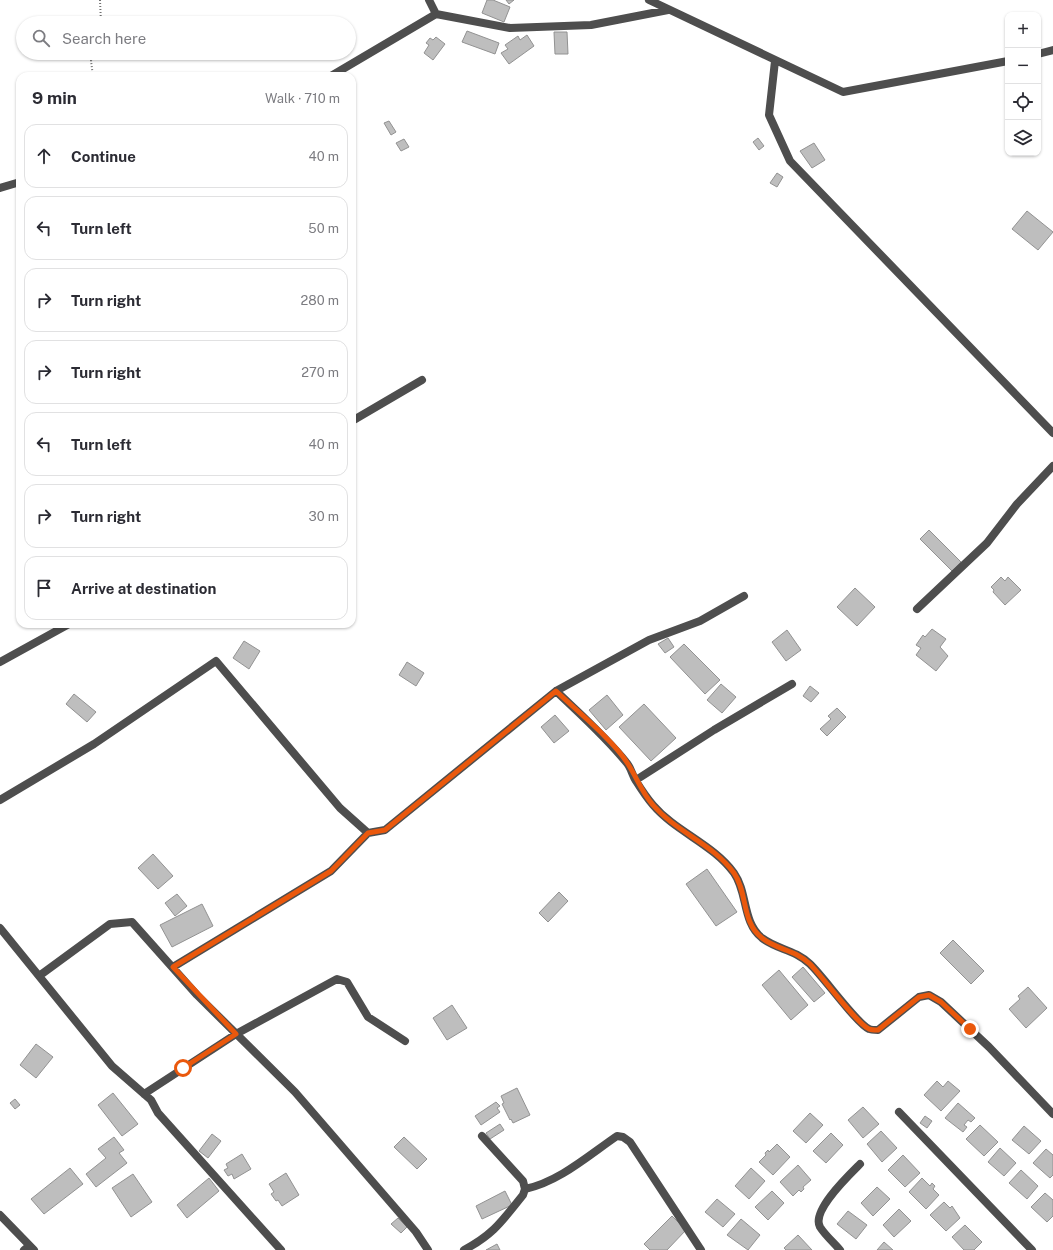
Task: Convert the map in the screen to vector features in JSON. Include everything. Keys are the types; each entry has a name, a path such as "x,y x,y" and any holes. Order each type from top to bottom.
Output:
{"street":[{"path":"429,0 436,14"},
{"path":"649,0 843,92 1005,62"},
{"path":"338,72 436,14 510,28 591,25 668,10"},
{"path":"1041,53 1053,50"},
{"path":"775,61 769,115 790,161 1053,433"},
{"path":"0,188 16,183"},
{"path":"356,419 422,380"},
{"path":"917,609 987,543 1017,504 1053,466"},
{"path":"173,967 331,871 368,833 385,830 556,691 649,640 700,621 744,596"},
{"path":"0,662 62,628"},
{"path":"0,800 94,744 216,661 340,808 368,833"},
{"path":"636,780 714,730 792,684"},
{"path":"556,691 612,745 628,764 636,780 653,806 676,825 719,856 734,873 742,888 745,908 750,922 762,938 781,948 796,952 810,964 858,1020 868,1029 878,1030 919,997 929,995 941,1002 989,1047 1053,1114"},
{"path":"39,976 110,924 132,922 236,1034 299,1097 416,1232 428,1250"},
{"path":"0,928 112,1066 151,1100 163,1119 282,1250"},
{"path":"144,1094 236,1034 337,979 347,982 368,1017 405,1041"},
{"path":"899,1112 1032,1250"},
{"path":"464,1250 485,1238 497,1228 523,1195 525,1188 523,1181 482,1136"},
{"path":"525,1188 538,1186 576,1165 617,1136 623,1137 630,1142 701,1250"},
{"path":"840,1250 819,1226 819,1215 825,1204 860,1164"},
{"path":"0,1215 29,1249"}],"path":[{"path":"100,0 101,16"},
{"path":"91,60 92,72"}],"building":[{"path":"487,0 493,0 510,7 504,22 482,13"},
{"path":"506,0 514,0 509,4"},
{"path":"467,31 499,43 495,54 462,42"},
{"path":"554,32 567,32 568,54 555,54"},
{"path":"527,35 534,46 509,64 501,53 508,49 505,45 518,36 520,40"},
{"path":"436,37 445,44 433,60 424,53 429,45 426,43 430,38 433,40"},
{"path":"389,121 396,132 391,135 384,123"},
{"path":"758,138 764,146 759,150 753,142"},
{"path":"404,139 409,147 401,151 396,143"},
{"path":"814,143 825,160 812,168 800,151"},
{"path":"777,173 783,177 777,187 770,183"},
{"path":"1027,211 1053,232 1038,250 1012,229"},
{"path":"929,530 961,562 952,571 920,539"},
{"path":"1001,577 1005,581 1008,577 1021,590 1005,605 993,592 994,590 991,587"},
{"path":"855,588 875,607 857,626 837,607"},
{"path":"932,629 946,639 940,647 948,656 936,671 916,655 921,648 916,645 923,635 925,637"},
{"path":"787,630 801,650 786,661 772,642"},
{"path":"668,638 674,647 665,653 658,644"},
{"path":"244,641 260,651 249,669 233,658"},
{"path":"684,644 720,680 705,694 670,657"},
{"path":"407,662 424,673 416,686 399,675"},
{"path":"721,684 736,697 722,713 707,700"},
{"path":"810,686 819,693 811,702 803,696"},
{"path":"74,694 96,712 87,722 66,704"},
{"path":"607,695 623,715 606,730 589,710"},
{"path":"644,704 676,738 651,761 619,727"},
{"path":"837,708 846,717 827,736 820,729 831,719 828,716"},
{"path":"555,715 569,731 554,743 541,727"},
{"path":"153,854 173,876 158,889 138,868"},
{"path":"707,869 737,912 716,926 686,884"},
{"path":"559,892 568,901 548,922 539,913"},
{"path":"177,894 187,906 175,916 165,903"},
{"path":"202,904 213,926 172,947 160,925"},
{"path":"953,940 984,971 971,984 940,953"},
{"path":"803,967 825,993 814,1002 792,977"},
{"path":"779,970 808,1005 791,1020 762,985"},
{"path":"1028,987 1047,1008 1026,1028 1009,1009 1020,999 1018,996"},
{"path":"452,1005 467,1028 447,1040 433,1018"},
{"path":"36,1044 53,1057 36,1078 20,1065"},
{"path":"937,1081 943,1087 948,1081 960,1091 941,1111 924,1095"},
{"path":"517,1088 530,1115 513,1123 502,1104 504,1103 501,1096"},
{"path":"113,1093 138,1124 122,1136 98,1105"},
{"path":"15,1099 20,1105 15,1109 10,1103"},
{"path":"496,1102 500,1106 497,1108 500,1112 481,1125 475,1116"},
{"path":"958,1103 975,1118 971,1122 968,1120 964,1125 967,1127 963,1132 945,1118"},
{"path":"863,1107 879,1124 863,1138 848,1120"},
{"path":"810,1113 823,1125 806,1143 793,1131"},
{"path":"925,1116 932,1121 927,1128 920,1123"},
{"path":"500,1124 504,1130 490,1139 486,1133"},
{"path":"980,1125 998,1142 984,1156 966,1139"},
{"path":"1024,1126 1041,1141 1029,1154 1012,1140"},
{"path":"881,1131 897,1148 882,1162 867,1144"},
{"path":"831,1133 843,1145 826,1163 813,1151"},
{"path":"212,1134 221,1141 208,1158 199,1151"},
{"path":"114,1137 124,1150 119,1153 127,1163 96,1187 86,1174 106,1158 98,1149"},
{"path":"404,1137 427,1159 417,1169 394,1147"},
{"path":"777,1144 790,1157 773,1175 759,1162 766,1155 765,1153 768,1150 769,1152"},
{"path":"1000,1148 1016,1163 1004,1176 988,1162"},
{"path":"1046,1149 1053,1155 1053,1175 1050,1178 1033,1163"},
{"path":"242,1154 251,1169 234,1179 232,1174 228,1176 224,1170 228,1168 226,1164"},
{"path":"903,1155 920,1173 905,1187 888,1170"},
{"path":"798,1165 811,1180 803,1187 804,1189 801,1192 799,1190 793,1196 780,1182"},
{"path":"70,1168 83,1184 44,1214 31,1199"},
{"path":"751,1168 765,1181 749,1199 735,1186"},
{"path":"1021,1170 1038,1186 1027,1199 1009,1183"},
{"path":"286,1173 299,1195 282,1206 271,1194 274,1192 269,1184"},
{"path":"133,1174 152,1202 131,1217 112,1188"},
{"path":"209,1178 219,1191 187,1218 177,1205"},
{"path":"922,1178 930,1186 932,1183 935,1186 933,1189 939,1195 926,1209 909,1192"},
{"path":"877,1187 890,1199 873,1216 861,1203"},
{"path":"505,1191 512,1205 482,1219 476,1206"},
{"path":"772,1191 784,1203 768,1220 755,1207"},
{"path":"1045,1193 1053,1200 1053,1216 1047,1222 1031,1207"},
{"path":"717,1199 735,1214 723,1227 705,1212"},
{"path":"944,1202 950,1208 952,1206 960,1218 946,1231 930,1215"},
{"path":"899,1209 911,1221 894,1237 883,1225"},
{"path":"848,1211 867,1225 856,1239 837,1224"},
{"path":"672,1216 686,1230 667,1250 650,1250 644,1244"},
{"path":"398,1218 407,1227 401,1233 391,1224"},
{"path":"741,1219 760,1235 748,1250 727,1235"},
{"path":"965,1225 982,1242 974,1250 964,1250 952,1237"},
{"path":"798,1235 812,1250 786,1250 784,1248"},
{"path":"884,1242 893,1250 877,1250"},
{"path":"497,1244 500,1250 486,1250"}],"route":[{"path":"183,1068 236,1034 173,967 331,871 368,833 385,830 556,691 612,745 628,764 636,780 653,806 676,825 719,856 734,873 742,888 745,908 750,922 762,938 781,948 796,952 810,964 840,997 858,1020 868,1029 878,1030 919,997 929,995 941,1002 970,1029"}]}
